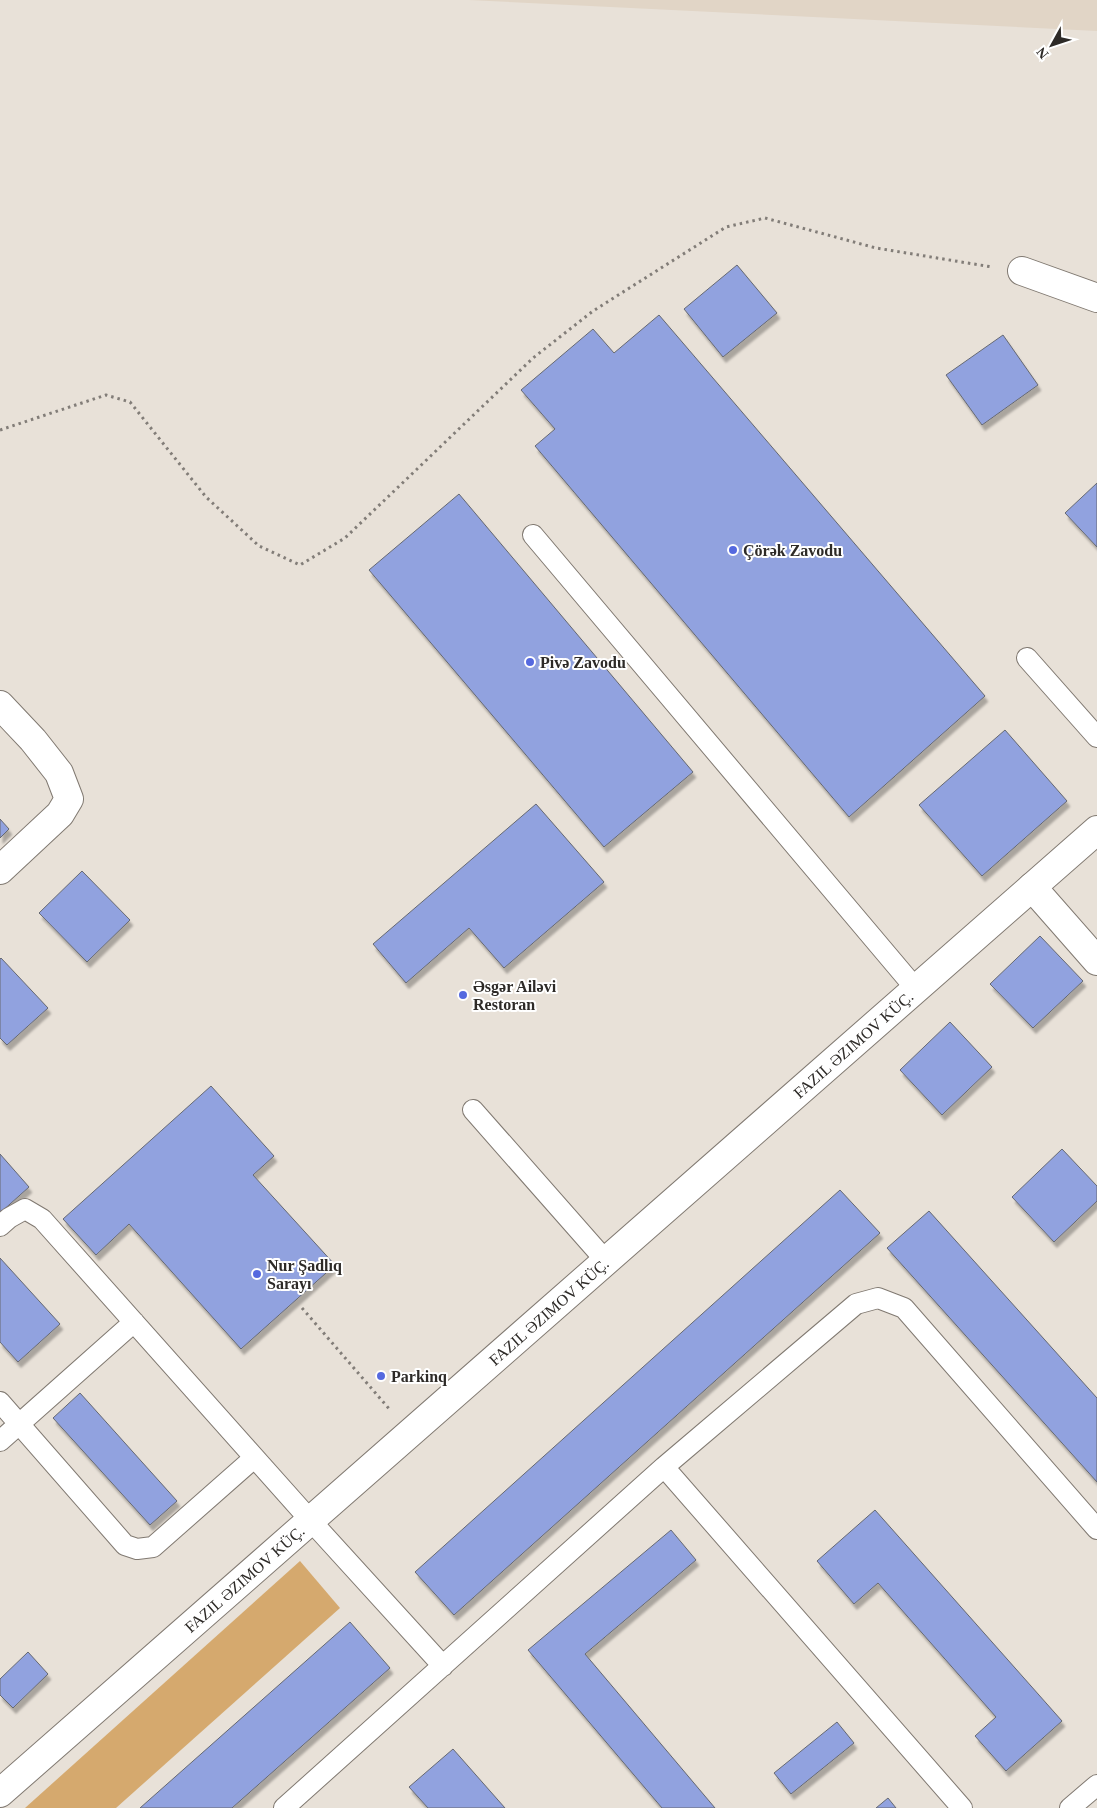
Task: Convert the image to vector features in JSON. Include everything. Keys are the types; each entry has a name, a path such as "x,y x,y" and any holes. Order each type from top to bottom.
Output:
{"street":[{"path":"1022,271 1097,298"},
{"path":"0,705 33,740 59,773 69,799 60,814 0,870"},
{"name":"FAZIL ƏZIMOV KÜÇ.","path":"0,1793 311,1522 1097,830"},
{"path":"1032,886 1097,961"}],"lane":[{"path":"533,535 916,988"},
{"path":"1028,658 1097,737"},
{"path":"473,1110 606,1261"},
{"path":"0,1226 9,1218 25,1209 42,1219 311,1522 443,1666"},
{"path":"284,1808 664,1467 856,1304 878,1298 904,1308 1097,1529"},
{"path":"0,1441 134,1322"},
{"path":"0,1402 125,1545 137,1550 153,1547 254,1458"},
{"path":"664,1467 962,1808"},
{"path":"1070,1808 1097,1785"}],"path":[{"path":"0,430 106,395 130,402 206,497 259,546 300,565 345,538 533,358 592,311 726,227 765,218 876,248 1022,271"},
{"path":"302,1308 411,1434"}],"shaded area":[{"path":"469,0 1097,0 1097,31"},
{"path":"300,1561 340,1608 116,1808 25,1808"}],"building":[{"path":"737,265 777,313 723,357 684,309"},
{"path":"659,315 985,696 849,817 535,446 555,429 521,390 593,329 614,353"},
{"path":"1003,335 1038,385 982,425 946,375"},
{"path":"1097,483 1097,547 1065,513"},
{"path":"459,494 693,772 604,847 369,570"},
{"path":"1005,730 1067,801 982,876 919,805"},
{"path":"536,804 604,882 504,968 469,928 406,983 373,944"},
{"path":"0,819 9,829 0,838"},
{"path":"82,871 130,920 87,962 39,913"},
{"path":"1040,936 1083,981 1033,1028 990,984"},
{"path":"1,958 48,1008 7,1045 0,1038"},
{"path":"950,1022 992,1067 942,1115 900,1070"},
{"path":"211,1086 274,1156 253,1175 335,1265 241,1349 129,1224 96,1255 63,1219"},
{"path":"1062,1149 1097,1186 1097,1201 1054,1242 1012,1197"},
{"path":"0,1154 29,1187 0,1213"},
{"path":"840,1190 880,1233 454,1615 415,1572"},
{"path":"929,1211 1097,1398 1097,1482 887,1248"},
{"path":"0,1258 60,1324 18,1362 0,1342"},
{"path":"80,1393 177,1501 150,1525 53,1418"},
{"path":"875,1510 1062,1721 1006,1771 975,1736 996,1717 878,1583 854,1604 817,1561"},
{"path":"671,1530 696,1560 585,1654 715,1808 662,1808 528,1650"},
{"path":"350,1622 390,1668 232,1808 140,1808"},
{"path":"28,1652 48,1674 13,1708 0,1695 0,1679"},
{"path":"837,1722 854,1743 791,1794 774,1773"},
{"path":"453,1749 505,1808 428,1808 409,1787"},
{"path":"888,1798 896,1808 876,1808"}],"place":[{"name":"Çörək Zavodu","path":"733,550"},
{"name":"Pivə Zavodu","path":"530,662"},
{"name":"Əsgər Ailəvi Restoran","path":"463,995"},
{"name":"Nur Şadlıq Sarayı","path":"257,1274"},
{"name":"Parkinq","path":"381,1376"}]}
